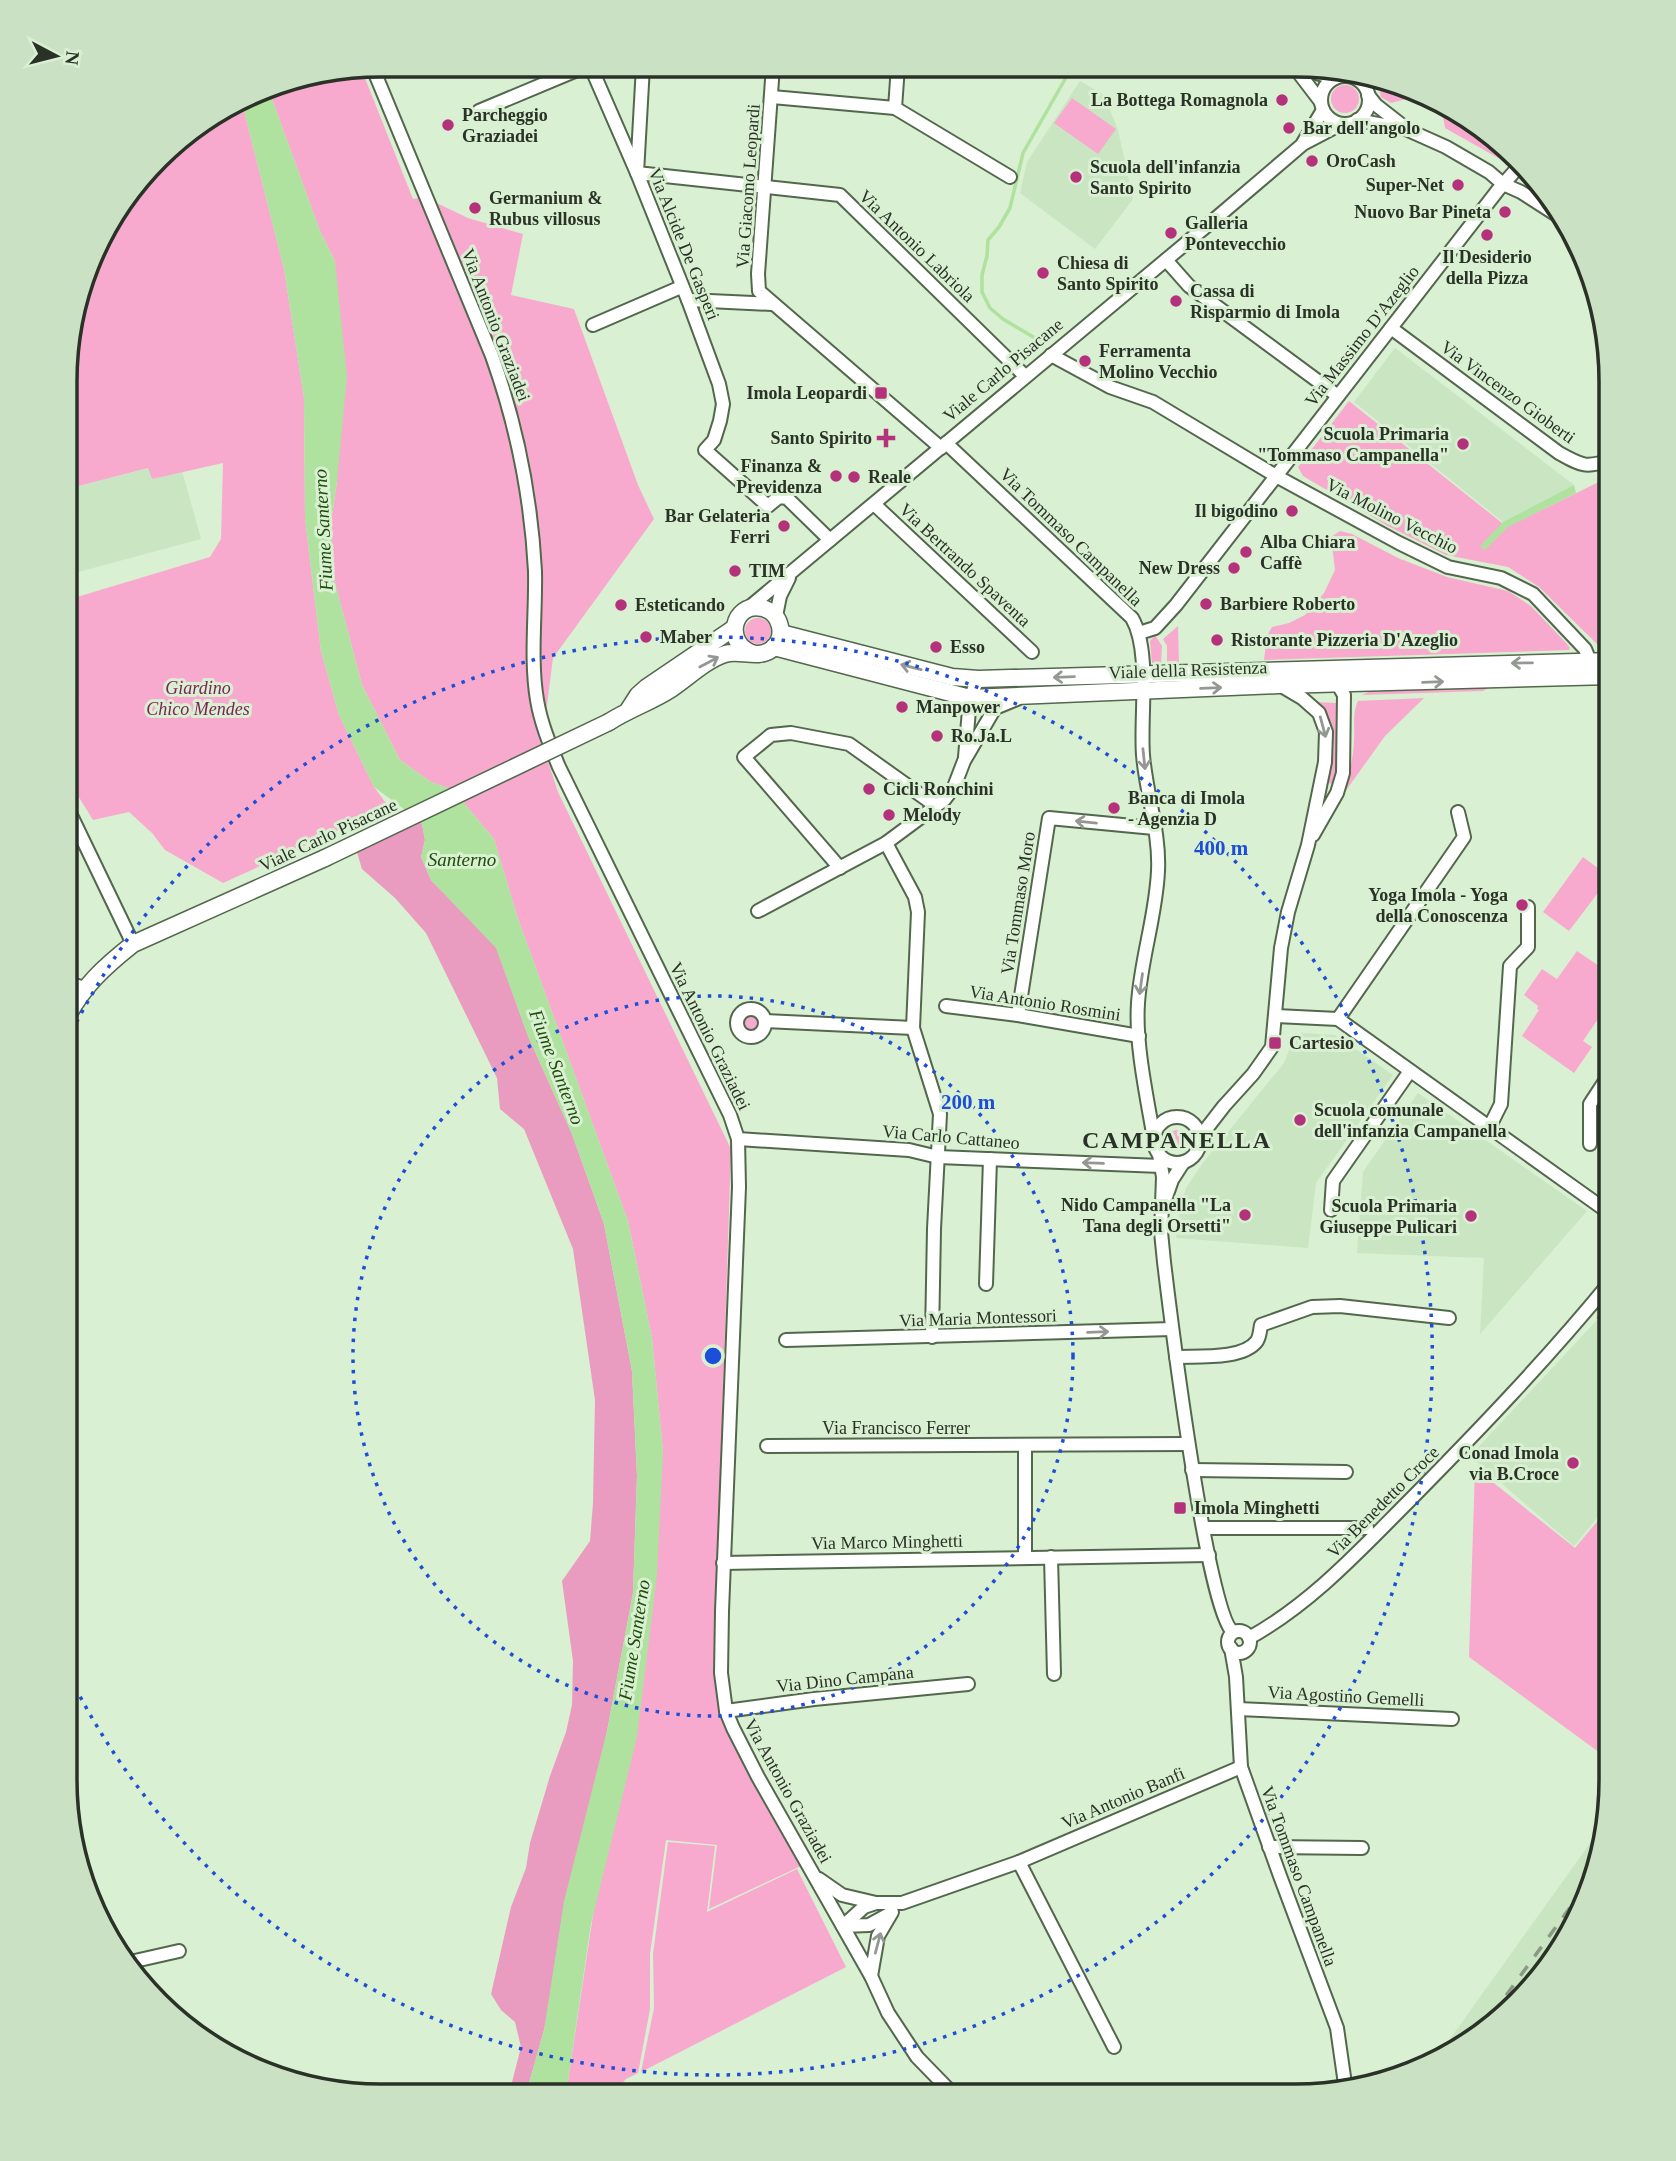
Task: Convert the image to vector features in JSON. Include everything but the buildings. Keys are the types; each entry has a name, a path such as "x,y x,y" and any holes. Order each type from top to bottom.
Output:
{"main road":[{"path":"743,612 757,607 776,616 781,627 777,640"},
{"name":"Viale Carlo Pisacane","path":"628,710 647,687 734,628 743,612"},
{"path":"734,628 741,648 755,654"},
{"name":"Viale della Resistenza","path":"777,640 976,698 1027,696 1142,683 1328,669 1599,662"},
{"name":"Viale della Resistenza","path":"777,640 952,677 978,680 1279,685 1341,689 1365,684 1599,676"},
{"name":"Viale Carlo Pisacane","path":"77,1000 84,988 133,944 325,858 609,722 671,689 699,668 726,653 755,654 768,651 777,640"},
{"path":"671,689 668,684 669,677 688,659"}],"street":[{"name":"Via Antonio Graziadei","path":"377,77 507,398 530,503 535,573 534,673 543,728 559,766 730,1115 738,1139 734,1338 723,1563 721,1673 726,1711 752,1765 871,1976 888,2013 917,2057 943,2084"},
{"name":"Via Alcide De Gasperi","path":"479,111 561,77"},
{"name":"Via Alcide De Gasperi","path":"595,77 637,173 719,384 723,404 720,421 714,440 705,450 768,506 779,497 787,498 830,540"},
{"path":"637,173 642,77"},
{"name":"Via Giacomo Leopardi","path":"773,77 759,291 944,446"},
{"path":"895,108 897,77"},
{"path":"1301,77 1334,121 1341,124 1357,120 1408,130 1446,147 1544,207"},
{"path":"1322,106 1325,88 1333,80"},
{"path":"1357,120 1367,108 1367,87"},
{"path":"1367,87 1376,105 1408,130"},
{"path":"772,97 895,108 1010,177"},
{"name":"Viale Carlo Pisacane","path":"1303,144 1322,106"},
{"name":"Viale Carlo Pisacane","path":"743,612 1303,144 1341,124"},
{"name":"Via Massimo D'Azeglio","path":"1139,633 1155,628 1169,613 1515,171"},
{"name":"Via Antonio Labriola","path":"637,173 840,195 1025,376"},
{"path":"1167,260 1189,286 1338,396"},
{"path":"593,325 681,287"},
{"path":"688,300 772,304"},
{"name":"Via Vincenzo Gioberti","path":"1391,328 1559,453 1576,462 1592,466 1599,464"},
{"name":"Via Molino Vecchio","path":"1051,355 1110,387 1153,402 1276,476 1399,544 1448,567 1501,578 1533,594 1585,649 1590,662"},
{"name":"Via Tommaso Campanella","path":"944,446 1132,618 1139,633 1143,755 1158,868 1155,905 1138,1002 1139,1036 1163,1182 1161,1232 1188,1444 1225,1622 1233,1632 1228,1642 1237,1650 1241,1767 1337,2028 1345,2079"},
{"name":"Via Bertrando Spaventa","path":"874,504 1032,652"},
{"name":"Viale Carlo Pisacane","path":"776,616 780,596 792,572"},
{"path":"1308,845 1337,793 1343,773 1341,689 1328,669"},
{"path":"758,911 886,843 944,800 954,788 964,761 978,680"},
{"path":"1279,685 1302,698 1319,713 1326,732 1325,762 1308,845"},
{"path":"964,761 995,708 1027,696"},
{"path":"976,698 980,735"},
{"path":"840,868 744,757 771,735 791,733 849,744 936,806"},
{"path":"1338,1019 1464,837 1458,812"},
{"name":"Via Tommaso Moro","path":"1018,1015 1049,818 1154,828"},
{"path":"77,828 133,944"},
{"path":"886,843 915,897 918,912 913,1028 939,1105 932,1337"},
{"name":"Via Tommaso Campanella","path":"1162,1207 1172,1180 1183,1163 1198,1150 1200,1137 1267,1057 1272,1047 1285,924 1308,845"},
{"path":"1489,1128 1501,1104 1510,966 1528,947 1528,906"},
{"path":"77,986 84,988"},
{"name":"Via Antonio Rosmini","path":"947,1006 1139,1036"},
{"path":"1276,1016 1338,1019 1599,1206"},
{"path":"765,1021 913,1028"},
{"path":"1331,1210 1333,1181 1410,1071"},
{"path":"1146,1088 1162,1112 1193,1124 1200,1137"},
{"path":"1590,1144 1590,1104 1599,1090"},
{"path":"1158,1155 1154,1138 1162,1124 1181,1119 1199,1119 1221,1110"},
{"name":"Via Carlo Cattaneo","path":"738,1139 909,1150 938,1157 990,1159 1158,1155 1170,1162 1183,1163"},
{"path":"986,1284 990,1159"},
{"name":"Via Benedetto Croce","path":"1250,1638 1291,1611 1345,1565 1465,1445 1599,1296"},
{"path":"1176,1356 1237,1353 1248,1349 1259,1339 1261,1325 1312,1307 1340,1306 1450,1318"},
{"name":"Via Maria Montessori","path":"786,1340 1172,1329"},
{"name":"Via Francisco Ferrer","path":"767,1446 1188,1444"},
{"path":"1025,1445 1025,1557"},
{"path":"1192,1470 1346,1472"},
{"path":"1204,1528 1367,1528"},
{"name":"Via Marco Minghetti","path":"723,1563 1209,1555"},
{"path":"1051,1557 1054,1674"},
{"path":"1233,1632 1243,1631 1250,1638 1250,1645 1237,1650"},
{"name":"Via Dino Campana","path":"726,1711 814,1699 968,1684"},
{"name":"Via Agostino Gemelli","path":"1238,1709 1452,1719"},
{"name":"Via Antonio Banfi","path":"843,1926 869,1925 897,1908 1019,1862 1241,1767"},
{"path":"1269,1847 1362,1848"},
{"path":"1019,1862 1114,2047"},
{"name":"Via Antonio Banfi","path":"814,1875 842,1895 897,1908"},
{"path":"843,1926 864,1907 876,1903"},
{"path":"871,1976 878,1936 897,1908"},
{"path":"137,1961 180,1951"}],"shaded area":[{"name":"Scuola dell'infanzia Santo Spirito","path":"1080,81 1104,95 1118,130 1133,199 1095,249 1020,193 1027,162"},
{"name":"Scuola Primaria \"Tommaso Campanella\"","path":"1395,348 1574,485 1503,522 1354,402"},
{"path":"149,468 152,479 182,471 201,539 77,572 77,486"},
{"path":"419,820 425,840 421,857 431,880 496,947 528,1036 572,1134 604,1224 632,1371 637,1476 633,1593 544,2030 529,2084 512,2084 521,2047 515,2022 501,2010 491,1994 511,1907 526,1868 530,1843 566,1732 572,1705 573,1661 562,1581 590,1541 595,1400 573,1249 524,1129 500,1109 497,1078 426,933 395,898 362,869 356,849"},
{"name":"Scuola comunale dell'infanzia Campanella","path":"1302,1033 1335,1035 1393,1075 1316,1183 1308,1248 1176,1238 1180,1206 1186,1188 1202,1164 1284,1063 1294,1038"},
{"name":"Scuola Primaria Giuseppe Pulicari","path":"1418,1093 1587,1211 1480,1334 1484,1258 1357,1253 1363,1172"},
{"path":"1597,1320 1599,1322 1599,1516 1574,1546 1470,1456"},
{"path":"1593,1839 1576,1896 1548,1949 1510,1995 1480,2021 1447,2043"}],"green space":[{"path":"365,78 413,199 424,197 468,218 523,234 511,295 574,309 638,485 654,519 553,658 542,744 558,792 731,1149 716,1609 718,1703 728,1731 803,1865 709,1909 717,1845 666,1840 650,1954 650,2009 638,2073 621,2084 568,2084 663,1452 652,1338 628,1221 517,916 494,839 453,790 431,782 400,760 362,685 334,579 331,523 337,481 335,261 320,231 271,98 303,87"},
{"path":"1345,85 1355,89 1359,99 1355,109 1345,113 1335,109 1331,99 1335,89"},
{"path":"1379,89 1407,99 1391,103 1381,97"},
{"path":"1072,98 1116,129 1098,154 1054,123"},
{"name":"Giardino Chico Mendes","path":"244,110 284,269 304,398 305,519 321,651 339,715 374,787 389,807 223,883 165,850 152,833 129,812 93,820 77,794 77,597 210,557 221,539 223,463 152,479 148,468 77,486 78,361 87,303 108,247 140,196 166,166 196,140"},
{"path":"1443,116 1464,128 1506,162 1445,128"},
{"path":"1349,401 1507,527 1599,482 1599,645 1539,587 1508,567 1446,555 1388,526 1303,476 1298,467"},
{"path":"1340,531 1447,577 1508,591 1531,606 1567,644 1569,650 1264,660 1267,636 1272,627 1305,615 1324,593 1335,570 1331,537"},
{"path":"758,618 767,622 771,631 767,640 758,644 749,640 745,631 749,622"},
{"path":"1178,626 1179,664 1167,662 1167,646 1163,639"},
{"path":"1155,635 1162,646 1161,663 1152,663 1150,641"},
{"path":"1490,687 1483,691 1362,695 1377,688"},
{"path":"1424,698 1385,736 1342,796 1352,762 1354,716 1358,701"},
{"path":"1314,702 1336,703 1339,757 1331,784 1328,782 1333,759 1331,730"},
{"path":"1583,857 1599,869 1599,891 1569,931 1543,912"},
{"path":"1577,951 1599,966 1599,1018 1583,1041 1592,1047 1574,1073 1522,1036 1539,1010 1538,1006 1524,995 1542,969 1557,979"},
{"path":"753,1013 759,1016 762,1022 759,1028 753,1031 747,1028 744,1022 747,1016"},
{"path":"1177,1130 1184,1133 1187,1140 1184,1147 1177,1150 1170,1147 1167,1140 1170,1133"},
{"path":"1475,1468 1575,1548 1599,1519 1599,1752 1469,1657"},
{"path":"668,1842 715,1846 707,1912 797,1869 846,1967 641,2072 654,2008 653,1954"}],"water":[{"name":"Santerno","path":"271,98 320,231 335,261 347,377 331,523 334,579 362,685 400,760 431,782 453,790 494,839 517,916 628,1221 652,1338 663,1452 657,1575 637,1737 591,1924 567,2084 529,2084 544,2030 564,1901 607,1731 633,1593 637,1476 632,1371 604,1224 572,1134 528,1036 496,948 431,880 421,857 425,840 422,824 374,787 339,715 321,651 305,519 304,398 284,269 244,110"},
{"path":"1574,485 1576,493 1508,527 1485,550 1480,546 1503,522"}],"waterway":[{"path":"1040,341 990,308 982,292 982,275 988,240 1010,208 1023,153 1066,77"}],"railway":[{"path":"1500,2003 1572,1905"}],"place":[{"name":"La Bottega Romagnola","path":"1282,100"},
{"name":"Parcheggio Graziadei","path":"448,125"},
{"name":"Bar dell'angolo","path":"1289,128"},
{"name":"OroCash","path":"1312,161"},
{"name":"Scuola dell'infanzia Santo Spirito","path":"1076,177"},
{"name":"Super-Net","path":"1458,185"},
{"name":"Germanium & Rubus villosus","path":"475,208"},
{"name":"Nuovo Bar Pineta","path":"1505,212"},
{"name":"Galleria Pontevecchio","path":"1171,233"},
{"name":"Il Desiderio della Pizza","path":"1487,235"},
{"name":"Chiesa di Santo Spirito","path":"1043,273"},
{"name":"Cassa di Risparmio di Imola","path":"1176,301"},
{"name":"Ferramenta Molino Vecchio","path":"1085,361"},
{"name":"Imola Leopardi","path":"881,393"},
{"name":"Santo Spirito","path":"886,438"},
{"name":"Scuola Primaria \"Tommaso Campanella\"","path":"1463,444"},
{"name":"Finanza & Previdenza","path":"836,476"},
{"name":"Reale","path":"854,477"},
{"name":"Il bigodino","path":"1292,511"},
{"name":"Bar Gelateria Ferri","path":"784,526"},
{"name":"Alba Chiara Caffè","path":"1246,552"},
{"name":"New Dress","path":"1234,568"},
{"name":"TIM","path":"735,571"},
{"name":"Barbiere Roberto","path":"1206,604"},
{"name":"Esteticando","path":"621,605"},
{"name":"Maber","path":"646,637"},
{"name":"Ristorante Pizzeria D'Azeglio","path":"1217,640"},
{"name":"Esso","path":"936,647"},
{"name":"Manpower","path":"902,707"},
{"name":"Ro.Ja.L","path":"937,736"},
{"name":"Cicli Ronchini","path":"869,789"},
{"name":"Banca di Imola - Agenzia D","path":"1114,808"},
{"name":"Melody","path":"889,815"},
{"name":"Yoga Imola - Yoga della Conoscenza","path":"1522,905"},
{"name":"Cartesio","path":"1275,1043"},
{"name":"Scuola comunale dell'infanzia Campanella","path":"1300,1120"},
{"name":"Nido Campanella \"La Tana degli Orsetti\"","path":"1245,1215"},
{"name":"Scuola Primaria Giuseppe Pulicari","path":"1471,1216"},
{"name":"Conad Imola via B.Croce","path":"1573,1463"},
{"name":"Imola Minghetti","path":"1180,1508"}],"district":[{"name":"CAMPANELLA","path":"1177,1140"}],"water label":[{"name":"Fiume Santerno","path":"323,530"},
{"name":"Fiume Santerno","path":"557,1067"},
{"name":"Fiume Santerno","path":"634,1640"}]}
